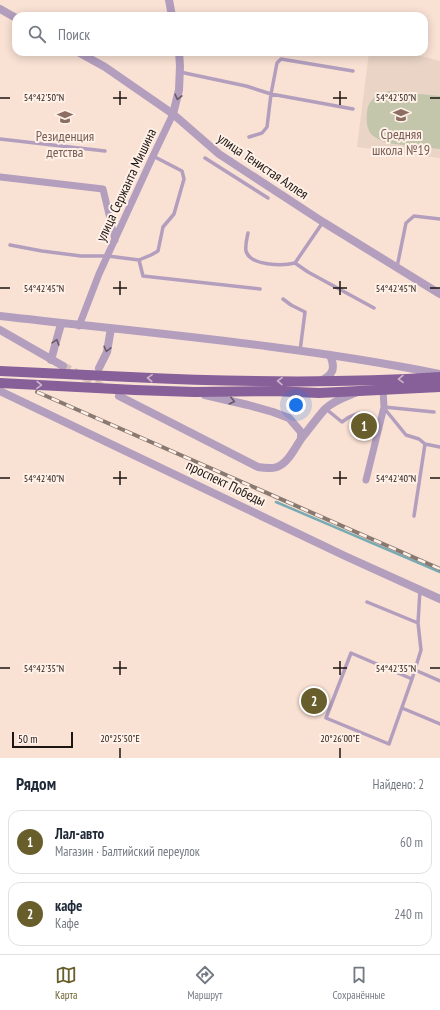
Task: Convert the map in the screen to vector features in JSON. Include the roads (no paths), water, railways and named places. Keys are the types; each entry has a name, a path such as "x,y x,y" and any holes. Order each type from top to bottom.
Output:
{"main road":[{"path":"0,371 195,380 319,381 440,377"},
{"path":"0,383 194,392 319,392 440,387"}],"street":[{"path":"169,0 171,12"},
{"path":"0,9 12,16"},
{"name":"улица Тенистая Аллея","path":"85,56 105,67 173,114 219,154 323,222 440,294"},
{"name":"улица Сержанта Мишина","path":"79,326 99,274 173,114 179,90 179,56"},
{"path":"0,177 103,189 115,240"},
{"path":"0,316 300,351 440,374"},
{"path":"51,360 62,324"},
{"path":"99,368 107,352 111,328"},
{"path":"0,330 63,366"},
{"path":"319,381 328,377 333,371 333,362 330,355"},
{"path":"366,480 384,408 383,390"},
{"name":"проспект Победы","path":"0,391 323,546 440,600"},
{"path":"119,396 258,467 268,468 278,467 287,459 326,409 349,395 360,391"},
{"path":"194,392 248,405 288,418 301,432 301,440"}],"lane":[{"path":"249,137 262,133 267,127 277,62 281,59 353,71"},
{"path":"180,72 246,86 271,94 353,109"},
{"path":"0,139 105,151"},
{"path":"213,163 219,154"},
{"path":"10,245 81,256 108,256 139,260 158,251 163,227 174,214 184,179 182,171 153,156"},
{"path":"205,158 268,198"},
{"path":"397,268 406,223 414,216 440,219"},
{"path":"248,232 246,252 250,257 259,262 288,265 295,263 323,222"},
{"path":"139,260 143,276 260,289"},
{"path":"295,263 308,272 374,308"},
{"path":"283,300 291,306 305,312 300,351"},
{"path":"384,408 434,412"},
{"path":"384,408 406,435 419,439 425,444 440,447"},
{"path":"326,409 342,422 359,413"},
{"path":"414,516 425,444"},
{"path":"412,679 351,653 326,718 389,744 416,670 421,650 418,623 420,590"},
{"path":"367,602 418,623"},
{"path":"416,670 440,681"},
{"path":"402,708 440,724"}],"waterway":[{"path":"276,502 440,572"}],"tunnel":[{"path":"63,366 103,387"}],"railway":[{"path":"37,392 440,569"}],"place":[{"name":"Средняя школа №19","path":"401,115"},
{"name":"Резиденция детства","path":"65,117"},
{"name":"Лал-авто","path":"364,426"},
{"name":"кафе","path":"314,701"}]}
